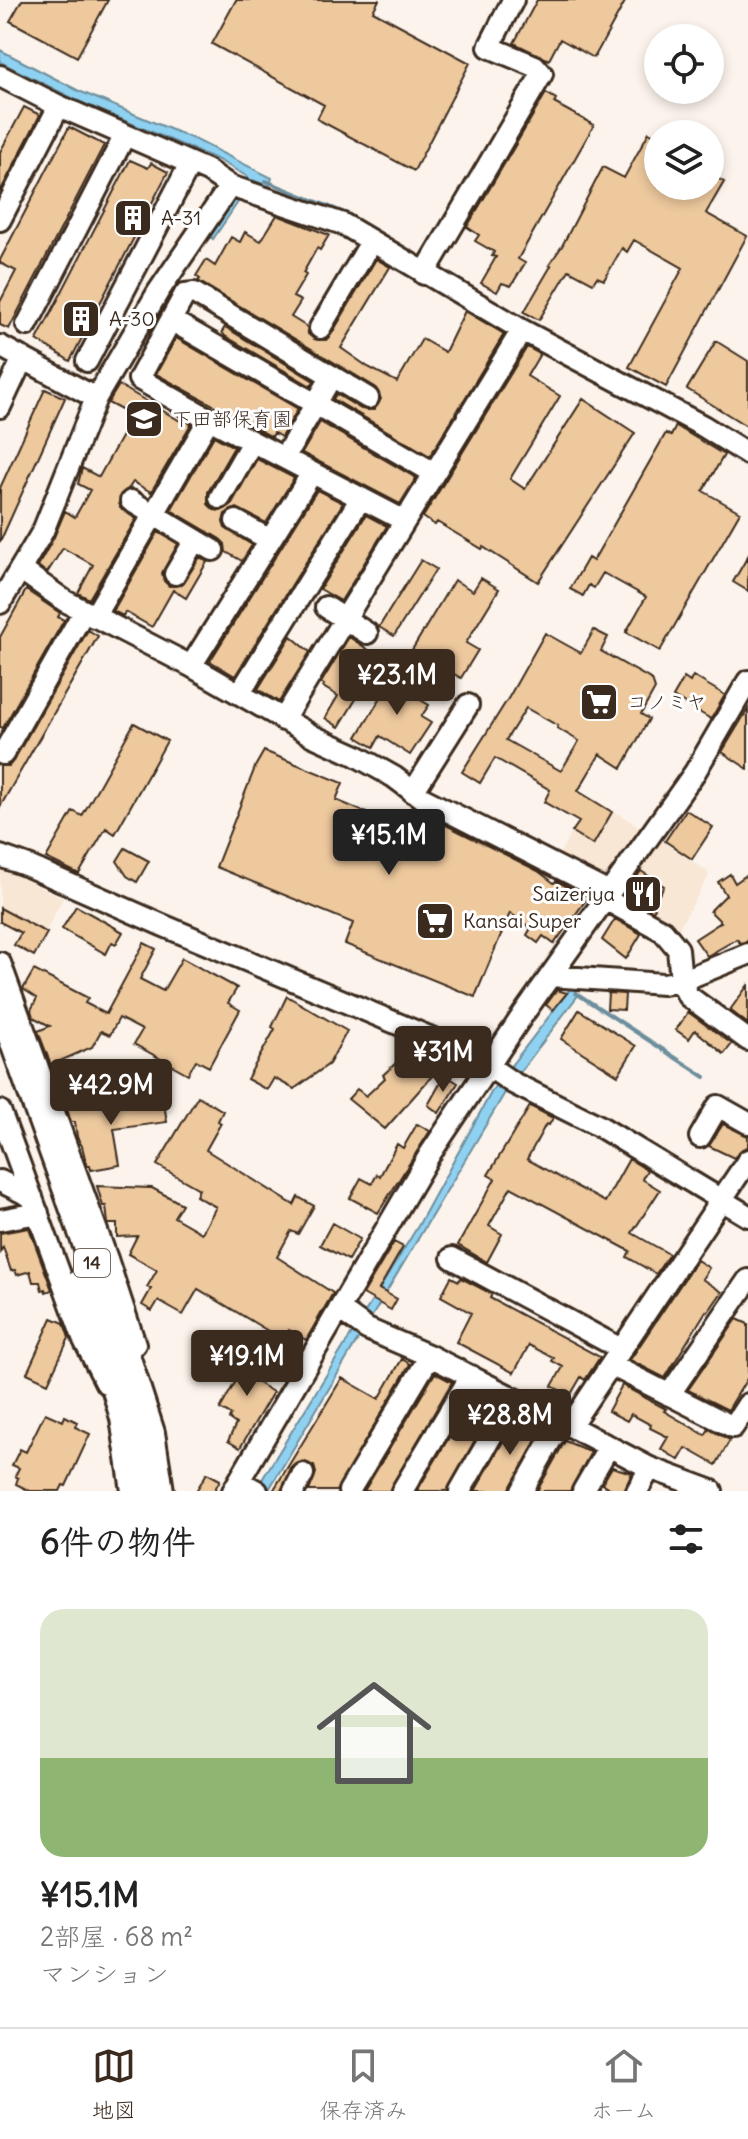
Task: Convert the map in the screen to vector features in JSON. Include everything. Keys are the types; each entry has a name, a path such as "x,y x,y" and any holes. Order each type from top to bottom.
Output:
{"main road":[{"name":"14","path":"0,1004 6,1045 124,1418 135,1491"},
{"name":"14","path":"6,1045 60,1175 123,1346 151,1433 160,1491"}],"street":[{"path":"428,267 542,74 535,66 489,47 513,0"},
{"path":"1,80 208,171 238,190 343,224 371,242 428,267 522,330 748,454"},
{"path":"0,220 59,106"},
{"path":"27,325 125,135"},
{"path":"87,361 190,164"},
{"path":"0,603 43,531 96,398 158,292 238,190"},
{"path":"320,328 371,242"},
{"path":"368,398 194,293 185,294 139,379 405,521"},
{"path":"171,320 434,473"},
{"path":"283,720 522,330"},
{"path":"0,346 96,398"},
{"path":"0,407 23,358"},
{"path":"284,458 332,376"},
{"path":"3,754 154,514 209,419"},
{"path":"220,498 252,442"},
{"path":"191,666 312,473"},
{"path":"240,693 361,498"},
{"path":"131,501 204,545 175,574"},
{"path":"236,521 270,540"},
{"path":"20,569 89,614 191,666 283,720 355,755 394,777 413,792 607,896 663,931 678,949 681,981 688,996 748,1040"},
{"path":"326,607 367,633"},
{"path":"246,1488 353,1320 430,1154 500,1075 550,976 742,705 748,681"},
{"path":"413,792 468,705"},
{"path":"0,856 472,1055 500,1075 599,1126 748,1216"},
{"path":"550,976 663,984 681,981 748,954"},
{"path":"0,963 134,1341 151,1433"},
{"path":"700,1137 718,1106 748,1123"},
{"path":"0,1111 84,1340 124,1418"},
{"path":"522,1491 748,1160"},
{"path":"0,1181 35,1205"},
{"path":"0,1220 35,1205"},
{"path":"452,1258 616,1357 669,1395 740,1432 748,1404"},
{"path":"669,1395 748,1280"},
{"path":"353,1320 471,1376 650,1468 707,1490"},
{"path":"349,1491 430,1356"},
{"path":"402,1491 471,1376"},
{"path":"460,1491 513,1398"},
{"path":"583,1491 609,1446"},
{"path":"637,1491 650,1468"}],"shaded area":[{"path":"592,798 642,828 603,882 555,861"},
{"path":"657,838 707,871 709,876 680,926 676,942 616,898"},
{"path":"0,867 63,898 45,933 0,907"}],"water":[{"path":"0,50 79,91 196,140 272,178 269,187 253,180 213,239 210,237 248,177 218,160 78,101 0,62"},
{"path":"571,988 579,994 506,1091 268,1491 255,1491 418,1226 493,1089"}],"building":[{"path":"22,0 108,0 77,57 10,21"},
{"path":"236,0 379,0 373,11 470,63 414,171 317,119 324,105 212,44"},
{"path":"537,0 626,0 594,58 560,39 549,60 514,43"},
{"path":"546,93 556,99 554,103 594,125 518,259 525,263 511,286 502,283 497,292 481,283 496,257 492,256 494,252 475,241 479,235 467,227"},
{"path":"24,107 40,115 0,192 0,152"},
{"path":"69,127 104,145 9,329 0,325 0,302 16,271 0,263 0,260"},
{"path":"644,141 644,200 714,200 706,213 747,236 666,387 629,367 683,268 634,240 627,252 622,248 604,280 597,277 593,283 569,270 539,320 524,312 603,167 624,178"},
{"path":"130,160 148,168 151,163 168,172 70,361 37,340"},
{"path":"277,215 329,235 320,250 317,248 293,297 301,301 291,317 307,327 308,334 314,339 326,340 331,335 376,259 390,267 341,348 368,367 397,382 422,339 445,352 465,311 504,334 430,456 333,399 336,394 361,409 374,410 381,399 375,387 198,281 200,279 196,276 206,260 215,266 231,237 240,242 245,232 261,241"},
{"path":"225,327 314,381 311,386 225,336 222,332"},
{"path":"176,338 298,409 281,437 274,433 272,437 156,374"},
{"path":"716,341 748,361 748,427 687,389"},
{"path":"527,347 540,354 527,376 560,396 510,479 525,489 583,399 635,433 538,582 483,547 423,517"},
{"path":"119,385 182,422 183,419 191,424 151,492 133,482 120,495 120,508 136,519 89,599 78,593 93,565 63,548 47,573 38,566 65,511 75,517 90,490 78,484 82,468 99,477 130,421 126,419 129,414 108,403"},
{"path":"45,389 65,398 0,542 0,488"},
{"path":"320,422 416,478 400,504 302,453"},
{"path":"676,426 724,455 703,491 740,512 660,651 626,632 646,597 603,573 594,588 589,585 583,596 570,589 588,558 593,561 666,433 671,436"},
{"path":"214,436 234,447 208,492 208,504 214,510 221,511 231,505 257,459 294,478 266,523 237,508 225,514 225,528 252,545 242,561 226,552 225,544 220,539 171,510"},
{"path":"317,490 343,503 235,676 210,661"},
{"path":"366,515 387,526 341,601 320,589"},
{"path":"158,532 178,544 162,573 169,586 182,585 200,557 207,562 186,598 173,590 152,627 125,612 123,616 113,611"},
{"path":"748,556 748,591 733,582"},
{"path":"421,560 436,569 394,636 379,627"},
{"path":"481,578 499,589 466,643 478,650 461,678 412,650 454,580 473,591"},
{"path":"26,590 60,613 58,617 64,620 3,728 0,727 0,637"},
{"path":"88,630 98,636 0,807 0,766 9,766 14,760"},
{"path":"594,630 608,637 601,651 652,680 655,689 641,714 649,719 622,768 600,754 578,791 612,812 593,845 572,832 579,822 544,802 550,790 495,758 480,783 462,772 545,633 581,653","holes":["526,708 579,741 561,771 506,740"]},
{"path":"291,636 310,652 279,702 258,689"},
{"path":"349,637 381,658 339,727 325,718 338,696 321,683"},
{"path":"398,669 414,679 407,692 429,705 421,717 431,723 410,755 380,736 374,747 357,737"},
{"path":"693,676 725,695 711,719 673,697 684,678 690,682"},
{"path":"748,709 748,769 722,752"},
{"path":"134,723 167,741 115,834 106,828 79,874 46,858 73,811 82,816"},
{"path":"264,751 343,783 336,800 432,841 440,822 538,871 554,883 556,881 588,897 554,944 543,936 538,943 527,935 531,928 510,913 475,997 345,944 353,923 216,867"},
{"path":"686,810 713,827 692,859 665,841"},
{"path":"125,848 149,861 137,882 127,876 117,861"},
{"path":"641,871 664,886 652,906 655,908 653,911 624,895"},
{"path":"730,874 735,883 748,874 748,941 740,943 737,939 707,956 695,939 721,922 710,911 726,895 718,882"},
{"path":"76,906 123,932 116,944 112,942 106,954 62,929"},
{"path":"0,908 47,933 34,956 14,945 21,933 0,922"},
{"path":"615,919 641,934 626,959 602,940"},
{"path":"144,943 156,949 140,979 163,991 182,958 237,988 228,1003 240,1010 209,1067 196,1060 188,1074 134,1044 142,1030 119,1018 110,1035 101,1031 92,1047 51,1065 38,1031 50,1026 33,1017 31,1010 37,998 23,989 34,970 88,998 85,1003 106,1014"},
{"path":"748,985 748,1024 730,1010"},
{"path":"557,990 567,993 553,1010 546,1005"},
{"path":"608,993 625,994 624,1010 607,1009"},
{"path":"287,996 347,1031 329,1064 294,1089 274,1078 267,1090 247,1079 275,1029 272,1027"},
{"path":"579,1010 636,1046 618,1075 561,1039"},
{"path":"688,1012 732,1044 724,1054 695,1030 689,1039 676,1030"},
{"path":"409,1051 432,1076 385,1129 348,1099 357,1089 366,1096"},
{"path":"445,1075 458,1083 439,1113 428,1105"},
{"path":"198,1096 223,1111 218,1121 221,1123 206,1150 294,1205 298,1197 314,1206 298,1234 291,1231 277,1257 333,1293 306,1340 289,1330 283,1340 198,1289 183,1315 158,1301 152,1311 142,1305 151,1289 147,1287 157,1270 128,1254 137,1236 117,1237 117,1224 108,1224 106,1206 103,1206 97,1186 152,1188 182,1204 174,1217 202,1233 216,1207 196,1196 199,1189 157,1165"},
{"path":"163,1098 167,1122 114,1129 120,1165 91,1170 87,1166 75,1122 71,1122 66,1106 110,1102 111,1107"},
{"path":"530,1106 553,1118 549,1125 546,1124 527,1159 566,1181 605,1202 629,1159 647,1170 642,1179 660,1190 632,1233 669,1254 656,1274 627,1257 630,1251 511,1187 489,1226 502,1234 487,1262 458,1245 495,1179 488,1175"},
{"path":"417,1124 430,1131 378,1213 350,1198 361,1178 372,1184 377,1174 380,1176 397,1144 403,1148"},
{"path":"723,1124 748,1136 748,1147 734,1158 709,1146"},
{"path":"332,1223 360,1239 348,1260 320,1245"},
{"path":"29,1228 52,1290 46,1292 42,1290 40,1282 33,1282 30,1271 17,1275 15,1270 11,1271 3,1247 0,1252 0,1233"},
{"path":"394,1242 403,1247 379,1289 397,1299 391,1310 363,1294"},
{"path":"697,1260 709,1268 702,1279 722,1292 706,1311 665,1378 630,1360"},
{"path":"451,1277 459,1281 461,1278 492,1294 490,1298 600,1357 585,1380 581,1377 570,1396 552,1386 563,1367 552,1361 554,1358 529,1345 514,1373 456,1342 471,1313 441,1296"},
{"path":"52,1318 64,1323 69,1338 48,1383 27,1373"},
{"path":"737,1319 748,1324 748,1377 728,1410 688,1390"},
{"path":"245,1350 269,1364 258,1383 273,1392 240,1448 228,1441 236,1424 229,1419 231,1415 220,1409 242,1370 244,1364 239,1361"},
{"path":"402,1359 410,1364 336,1491 309,1491 316,1473 314,1466 303,1461 292,1467 281,1491 273,1491 342,1378 379,1399"},
{"path":"435,1373 452,1382 389,1491 364,1491"},
{"path":"622,1385 705,1435 709,1429 730,1440 716,1465 686,1448 679,1460 661,1449 668,1437 650,1428 651,1425 631,1414 627,1421 608,1411"},
{"path":"475,1394 495,1404 447,1491 417,1491"},
{"path":"45,1413 63,1421 65,1416 77,1422 75,1427 90,1434 66,1486 63,1485 60,1491 30,1491 16,1484 18,1478 15,1476 19,1468 12,1465 20,1449 26,1452"},
{"path":"518,1415 542,1429 509,1491 475,1491"},
{"path":"565,1441 591,1452 570,1491 537,1491"},
{"path":"612,1467 632,1473 624,1491 615,1491 602,1484"},
{"path":"207,1473 220,1480 214,1491 196,1491"}],"waterway":[{"path":"266,181 345,213 426,261"},
{"path":"576,993 705,1077"}],"place":[{"name":"A-31","path":"133,218"},
{"name":"A-30","path":"81,319"},
{"name":"下田部保育園","path":"144,419"},
{"name":"コノミヤ","path":"599,702"},
{"name":"Saizeriya","path":"643,894"},
{"name":"Kansai Super","path":"435,921"}]}
